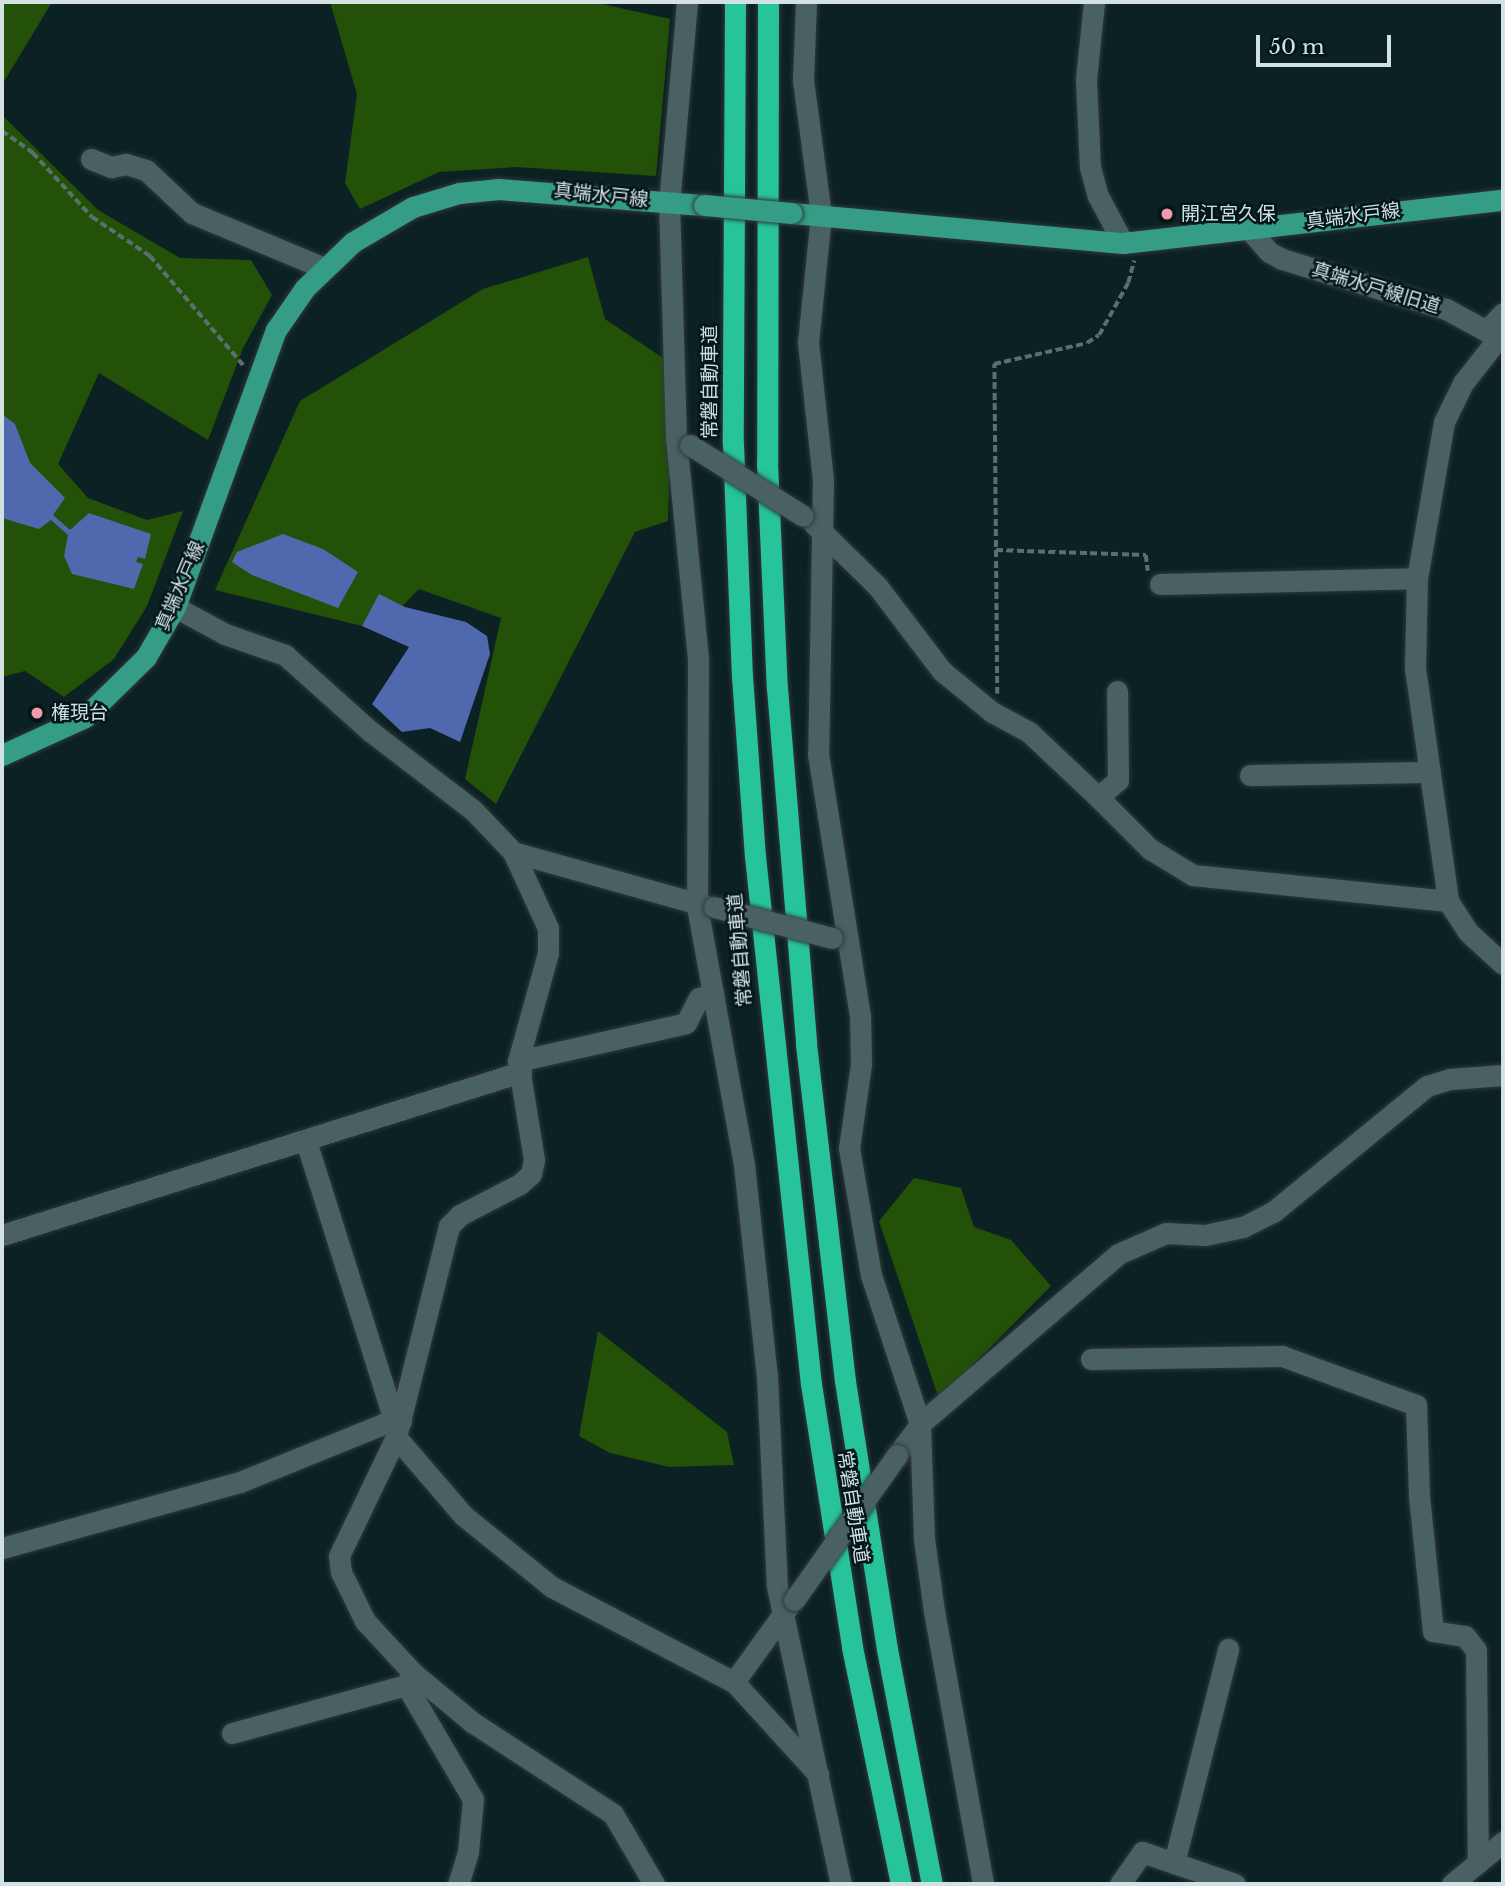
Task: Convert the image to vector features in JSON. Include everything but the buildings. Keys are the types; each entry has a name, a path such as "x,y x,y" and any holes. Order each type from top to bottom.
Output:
{"highway":[{"name":"常磐自動車道","path":"735,2 733,444 742,677 760,912 811,1384 852,1647 901,1884"},
{"name":"常磐自動車道","path":"768,2 767,463 777,688 804,1031 845,1381 887,1649 932,1884"}],"main road":[{"name":"真端水戸線","path":"2,754 42,740 103,701 146,657 175,607 276,330 324,268 378,226 413,207 459,193 544,190 1131,242 1503,200"}],"street":[{"path":"687,2 669,202 698,658 705,906 713,994 745,1179 767,1376 777,1586 788,1607 841,1884"},
{"path":"806,2 803,80 821,215 808,342 822,480 818,754 841,938 860,1015 861,1064 849,1148 856,1203 871,1275 920,1424 924,1539 934,1611 983,1884"},
{"path":"1094,2 1086,80 1090,167 1098,196 1131,242"},
{"path":"91,159 111,167 126,164 146,170 192,213 324,268"},
{"name":"真端水戸線旧道","path":"1250,230 1269,252 1282,259 1447,309 1497,335"},
{"path":"1503,313 1497,335 1464,383 1444,422 1418,578 1415,668 1448,901 1468,932 1503,964"},
{"path":"683,442 820,528 878,587 942,671 998,715 1029,732 1150,849 1193,875 1448,901"},
{"path":"1160,584 1418,578"},
{"path":"175,607 225,634 285,655 370,731 473,810 513,852 548,928 548,953 519,1066 534,1160 531,1174 449,1226 399,1429 339,1556 341,1572 365,1621 410,1679 473,1799 468,1852 458,1884"},
{"path":"1098,797 1118,780 1117,691"},
{"path":"1250,775 1430,772"},
{"path":"513,852 705,906 841,938"},
{"path":"2,1235 306,1141 519,1066 686,1023 699,998 713,994"},
{"path":"734,1682 920,1424 1118,1254 1166,1233 1205,1235 1243,1227 1273,1212 1427,1086 1450,1079 1503,1075"},
{"path":"306,1141 399,1429 464,1516 552,1587 734,1682 819,1776"},
{"path":"1091,1359 1282,1356 1416,1405 1419,1496 1433,1631 1465,1636 1476,1650 1478,1863"},
{"path":"2,1548 240,1482 385,1423 399,1429"},
{"path":"1174,1863 1228,1648"},
{"path":"232,1733 410,1679"},
{"path":"410,1679 613,1814 654,1884"},
{"path":"1452,1884 1503,1842"},
{"path":"1120,1884 1142,1852 1174,1863 1193,1878 1234,1884"}],"path":[{"path":"2,131 33,153 92,217 150,256 257,381"},
{"path":"998,715 994,365 1087,344 1099,335 1128,284 1131,242"},
{"path":"996,550 1146,555 1150,586 1160,584"}],"green space":[{"path":"2,2 52,2 2,85"},
{"path":"330,2 593,2 670,19 656,176 516,167 439,172 360,209 345,183 357,94"},
{"path":"2,115 98,210 180,258 251,260 272,295 243,348 208,440 99,373 58,464 88,498 147,520 183,511 147,606 114,659 64,697 25,671 2,677"},
{"path":"588,257 605,319 663,358 670,445 668,521 635,532 496,804 465,779 501,618 419,589 379,630 215,590 300,401 483,289"},
{"path":"914,1178 961,1188 974,1227 1011,1240 1051,1286 939,1399 879,1221"},
{"path":"598,1331 727,1432 734,1465 669,1467 610,1453 579,1436"}],"water":[{"path":"2,414 15,424 30,463 65,498 53,515 70,530 89,513 151,534 145,559 138,557 136,562 143,564 134,589 72,574 64,556 68,535 51,520 39,529 2,518"},
{"path":"283,534 323,549 358,572 338,608 252,575 232,562 237,552"},
{"path":"379,594 405,607 466,622 487,636 490,654 460,742 430,728 402,732 372,704 409,647 362,626"}],"place":[{"name":"開江宮久保","path":"1167,214"},
{"name":"権現台","path":"37,713"}]}
